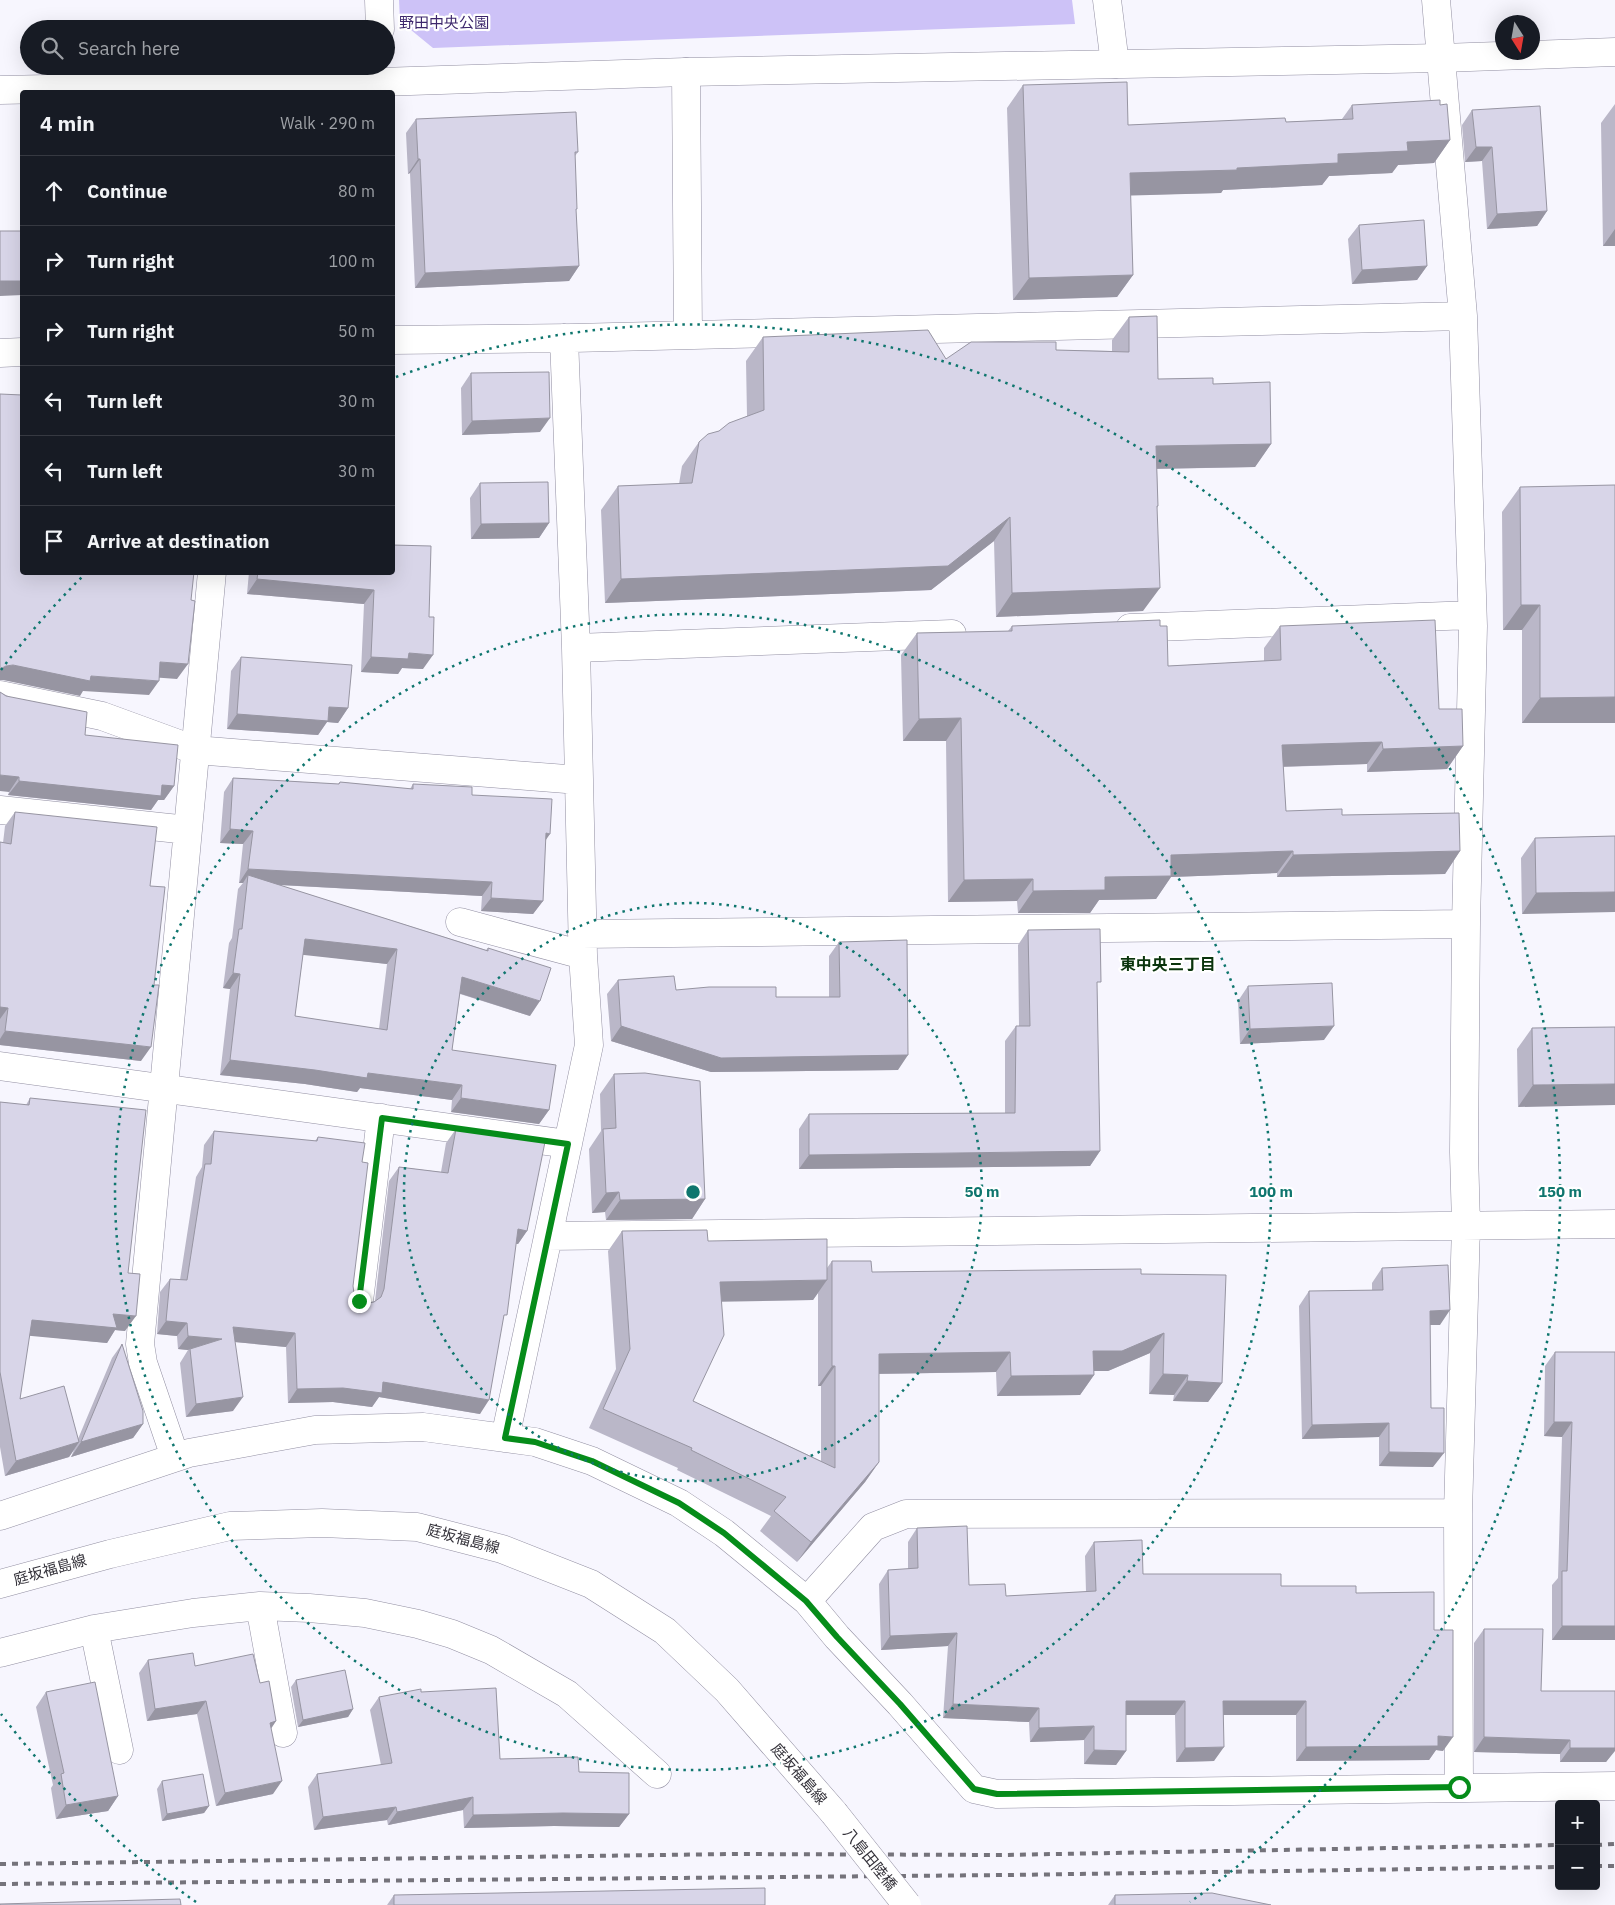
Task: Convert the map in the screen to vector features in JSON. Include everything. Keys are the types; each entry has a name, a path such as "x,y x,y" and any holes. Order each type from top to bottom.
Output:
{"street":[{"path":"379,0 380,20"},
{"path":"1107,0 1115,64"},
{"path":"1436,0 1462,316 1472,615 1466,924 1464,1142 1466,1225 1458,1513 1459,1787"},
{"path":"0,90 686,72 1442,58 1615,52"},
{"path":"686,72 688,335"},
{"path":"395,340 564,338 1462,316"},
{"path":"505,1438 589,1045 582,944 576,648 564,338"},
{"path":"0,353 20,352"},
{"path":"175,1457 143,1363 140,1344 212,575"},
{"path":"1104,629 1472,615"},
{"path":"576,648 974,634"},
{"path":"0,695 102,716 195,750 579,780"},
{"path":"0,810 188,830"},
{"path":"460,922 582,944 1466,924"},
{"path":"0,1066 568,1144"},
{"path":"359,1301 382,1118"},
{"path":"548,1236 1615,1224"},
{"path":"0,1516 189,1453 315,1430 423,1427 535,1442 592,1461 679,1503 724,1533 806,1601 974,1789 997,1794 1615,1786"},
{"path":"806,1601 872,1527 906,1514 1458,1513"},
{"name":"庭坂福島線","path":"0,1584 110,1554 230,1526 322,1523 417,1527 502,1549 591,1584 665,1631 727,1690 834,1813"},
{"path":"260,1606 283,1733"},
{"path":"0,1653 94,1629 193,1613 260,1606 365,1613 418,1624 452,1634 491,1650 567,1694 657,1774"},
{"path":"94,1629 119,1750"},
{"name":"八島田陸橋","path":"834,1813 907,1905"}],"green space":[{"name":"野田中央公園","path":"399,0 1072,0 1075,24 433,48 400,21"}],"building":[{"path":"1127,82 1128,125 1285,118 1286,122 1353,119 1352,105 1440,100 1440,105 1447,104 1450,140 1407,142 1408,151 1338,154 1338,163 1237,168 1237,170 1130,173 1133,275 1029,278 1023,85"},
{"path":"1540,106 1547,211 1497,214 1492,147 1476,147 1472,110"},
{"path":"576,112 578,152 575,152 576,209 579,266 425,273 420,159 418,159 416,119"},
{"path":"1424,220 1427,266 1362,270 1359,225"},
{"path":"0,231 20,231 20,281 0,281"},
{"path":"1157,316 1158,379 1213,378 1213,384 1270,382 1271,444 1156,446 1160,588 1012,593 1010,517 948,566 621,579 618,486 692,483 699,442 708,434 719,431 729,423 764,410 763,337 928,330 946,359 971,342 1056,342 1056,350 1129,352 1129,317"},
{"path":"549,372 550,418 472,421 471,373"},
{"path":"0,394 20,395 20,575 194,575 191,600 195,601 188,664 160,662 159,681 91,676 90,681 13,665 0,669"},
{"path":"548,482 549,523 481,524 480,483"},
{"path":"1615,485 1615,697 1540,698 1540,605 1521,605 1520,487"},
{"path":"395,545 431,546 429,617 434,617 433,655 409,653 408,659 371,657 374,590 257,579 258,575 395,575"},
{"path":"1160,620 1160,626 1167,626 1168,666 1281,660 1280,626 1435,620 1439,709 1462,709 1463,746 1383,749 1382,742 1282,745 1286,811 1342,809 1342,815 1459,813 1460,851 1293,855 1293,851 1171,855 1171,876 1105,877 1105,890 1033,891 1033,879 964,880 961,718 919,719 917,633 1012,631 1012,626"},
{"path":"241,657 352,665 348,708 329,707 328,721 237,714"},
{"path":"0,692 6,696 87,712 85,735 178,745 174,786 162,785 161,796 19,781 19,777 0,775"},
{"path":"233,778 339,784 340,782 413,789 413,784 472,787 472,795 552,799 550,834 546,833 543,901 491,898 492,882 248,869 253,831 230,829"},
{"path":"15,812 157,827 150,886 165,887 154,985 159,985 151,1047 5,1031 8,1008 0,1007 0,842 11,844"},
{"path":"1615,836 1615,892 1536,893 1535,838"},
{"path":"248,875 488,951 488,948 551,968 540,1001 462,977 452,1050 556,1065 549,1110 461,1098 462,1085 368,1073 367,1078 230,1060 240,974 233,973 239,929 242,929","holes":["305,939 397,949 387,1030 295,1016"]},
{"path":"1100,929 1101,982 1097,982 1100,1151 809,1155 809,1114 1015,1113 1016,1026 1030,1026 1028,930"},
{"path":"907,940 908,1055 721,1058 621,1026 618,980 674,976 676,990 709,987 776,987 776,997 840,997 839,942"},
{"path":"1332,983 1334,1026 1250,1029 1248,986"},
{"path":"1615,1027 1615,1084 1533,1085 1532,1028"},
{"path":"645,1073 700,1081 705,1199 620,1200 619,1192 606,1193 603,1129 616,1128 614,1074"},
{"path":"30,1098 146,1110 128,1273 140,1274 136,1316 113,1314 117,1328 32,1320 20,1399 64,1386 79,1442 16,1461 0,1372 0,1102 29,1105"},
{"path":"456,1129 545,1142 527,1231 518,1229 507,1315 504,1315 489,1400 383,1382 382,1393 343,1388 297,1389 295,1333 233,1327 243,1397 196,1404 190,1349 222,1339 188,1336 187,1323 166,1321 170,1279 187,1280 205,1164 211,1164 214,1131 317,1141 318,1137 365,1143 362,1162 368,1163 353,1286 354,1293 359,1299 367,1303 374,1302 381,1297 384,1289 399,1167 448,1173"},
{"path":"707,1230 708,1241 827,1239 827,1280 720,1282 724,1335 693,1401 835,1468 835,1366 832,1366 832,1261 871,1261 872,1272 1141,1269 1141,1274 1226,1275 1222,1383 1187,1381 1188,1375 1163,1374 1164,1333 1122,1351 1093,1351 1094,1375 1011,1376 1010,1352 879,1354 879,1462 811,1542 774,1511 786,1497 691,1450 692,1448 603,1409 630,1349 622,1231"},
{"path":"1448,1265 1450,1310 1430,1311 1431,1408 1444,1408 1444,1453 1389,1452 1389,1423 1312,1425 1309,1291 1383,1290 1382,1268"},
{"path":"122,1344 143,1411 143,1424 81,1442"},
{"path":"1555,1352 1615,1352 1615,1626 1562,1626 1562,1571 1567,1571 1572,1422 1554,1422"},
{"path":"967,1526 969,1585 1005,1584 1006,1596 1096,1591 1094,1542 1142,1540 1143,1574 1281,1574 1281,1586 1356,1586 1356,1593 1434,1592 1434,1630 1453,1630 1453,1737 1438,1736 1438,1746 1306,1747 1306,1701 1223,1701 1224,1747 1185,1748 1185,1701 1126,1701 1126,1751 1094,1750 1094,1726 1039,1728 1039,1708 953,1704 957,1633 890,1636 888,1570 918,1568 917,1528"},
{"path":"1484,1629 1543,1629 1541,1691 1615,1691 1615,1748 1570,1748 1570,1740 1484,1737"},
{"path":"193,1653 195,1666 253,1654 260,1683 269,1681 276,1721 270,1723 282,1781 225,1793 206,1701 155,1709 148,1660"},
{"path":"345,1670 353,1709 303,1720 296,1680"},
{"path":"95,1682 118,1796 66,1805 61,1774 64,1773 46,1692"},
{"path":"496,1688 500,1759 578,1757 579,1772 629,1773 629,1814 473,1815 473,1797 397,1812 396,1807 323,1817 317,1774 392,1763 379,1697 421,1689 421,1692"},
{"path":"203,1774 209,1806 167,1814 162,1781"},
{"path":"765,1888 765,1905 394,1905 394,1895"},
{"path":"1212,1893 1271,1905 1115,1905 1115,1895"},
{"path":"180,1899 181,1905 0,1905 0,1904"}],"railway":[{"path":"1600,1845 1615,1844"},
{"path":"0,1864 734,1854 1001,1855 1555,1845"},
{"path":"1600,1866 1615,1866"},
{"path":"0,1884 1007,1875 1555,1867"}],"district":[{"name":"東中央三丁目","path":"1168,964"}],"route":[{"path":"359,1301 382,1118 568,1144 505,1438 535,1442 592,1461 679,1503 724,1533 806,1601 974,1789 997,1794 1459,1787"}]}
